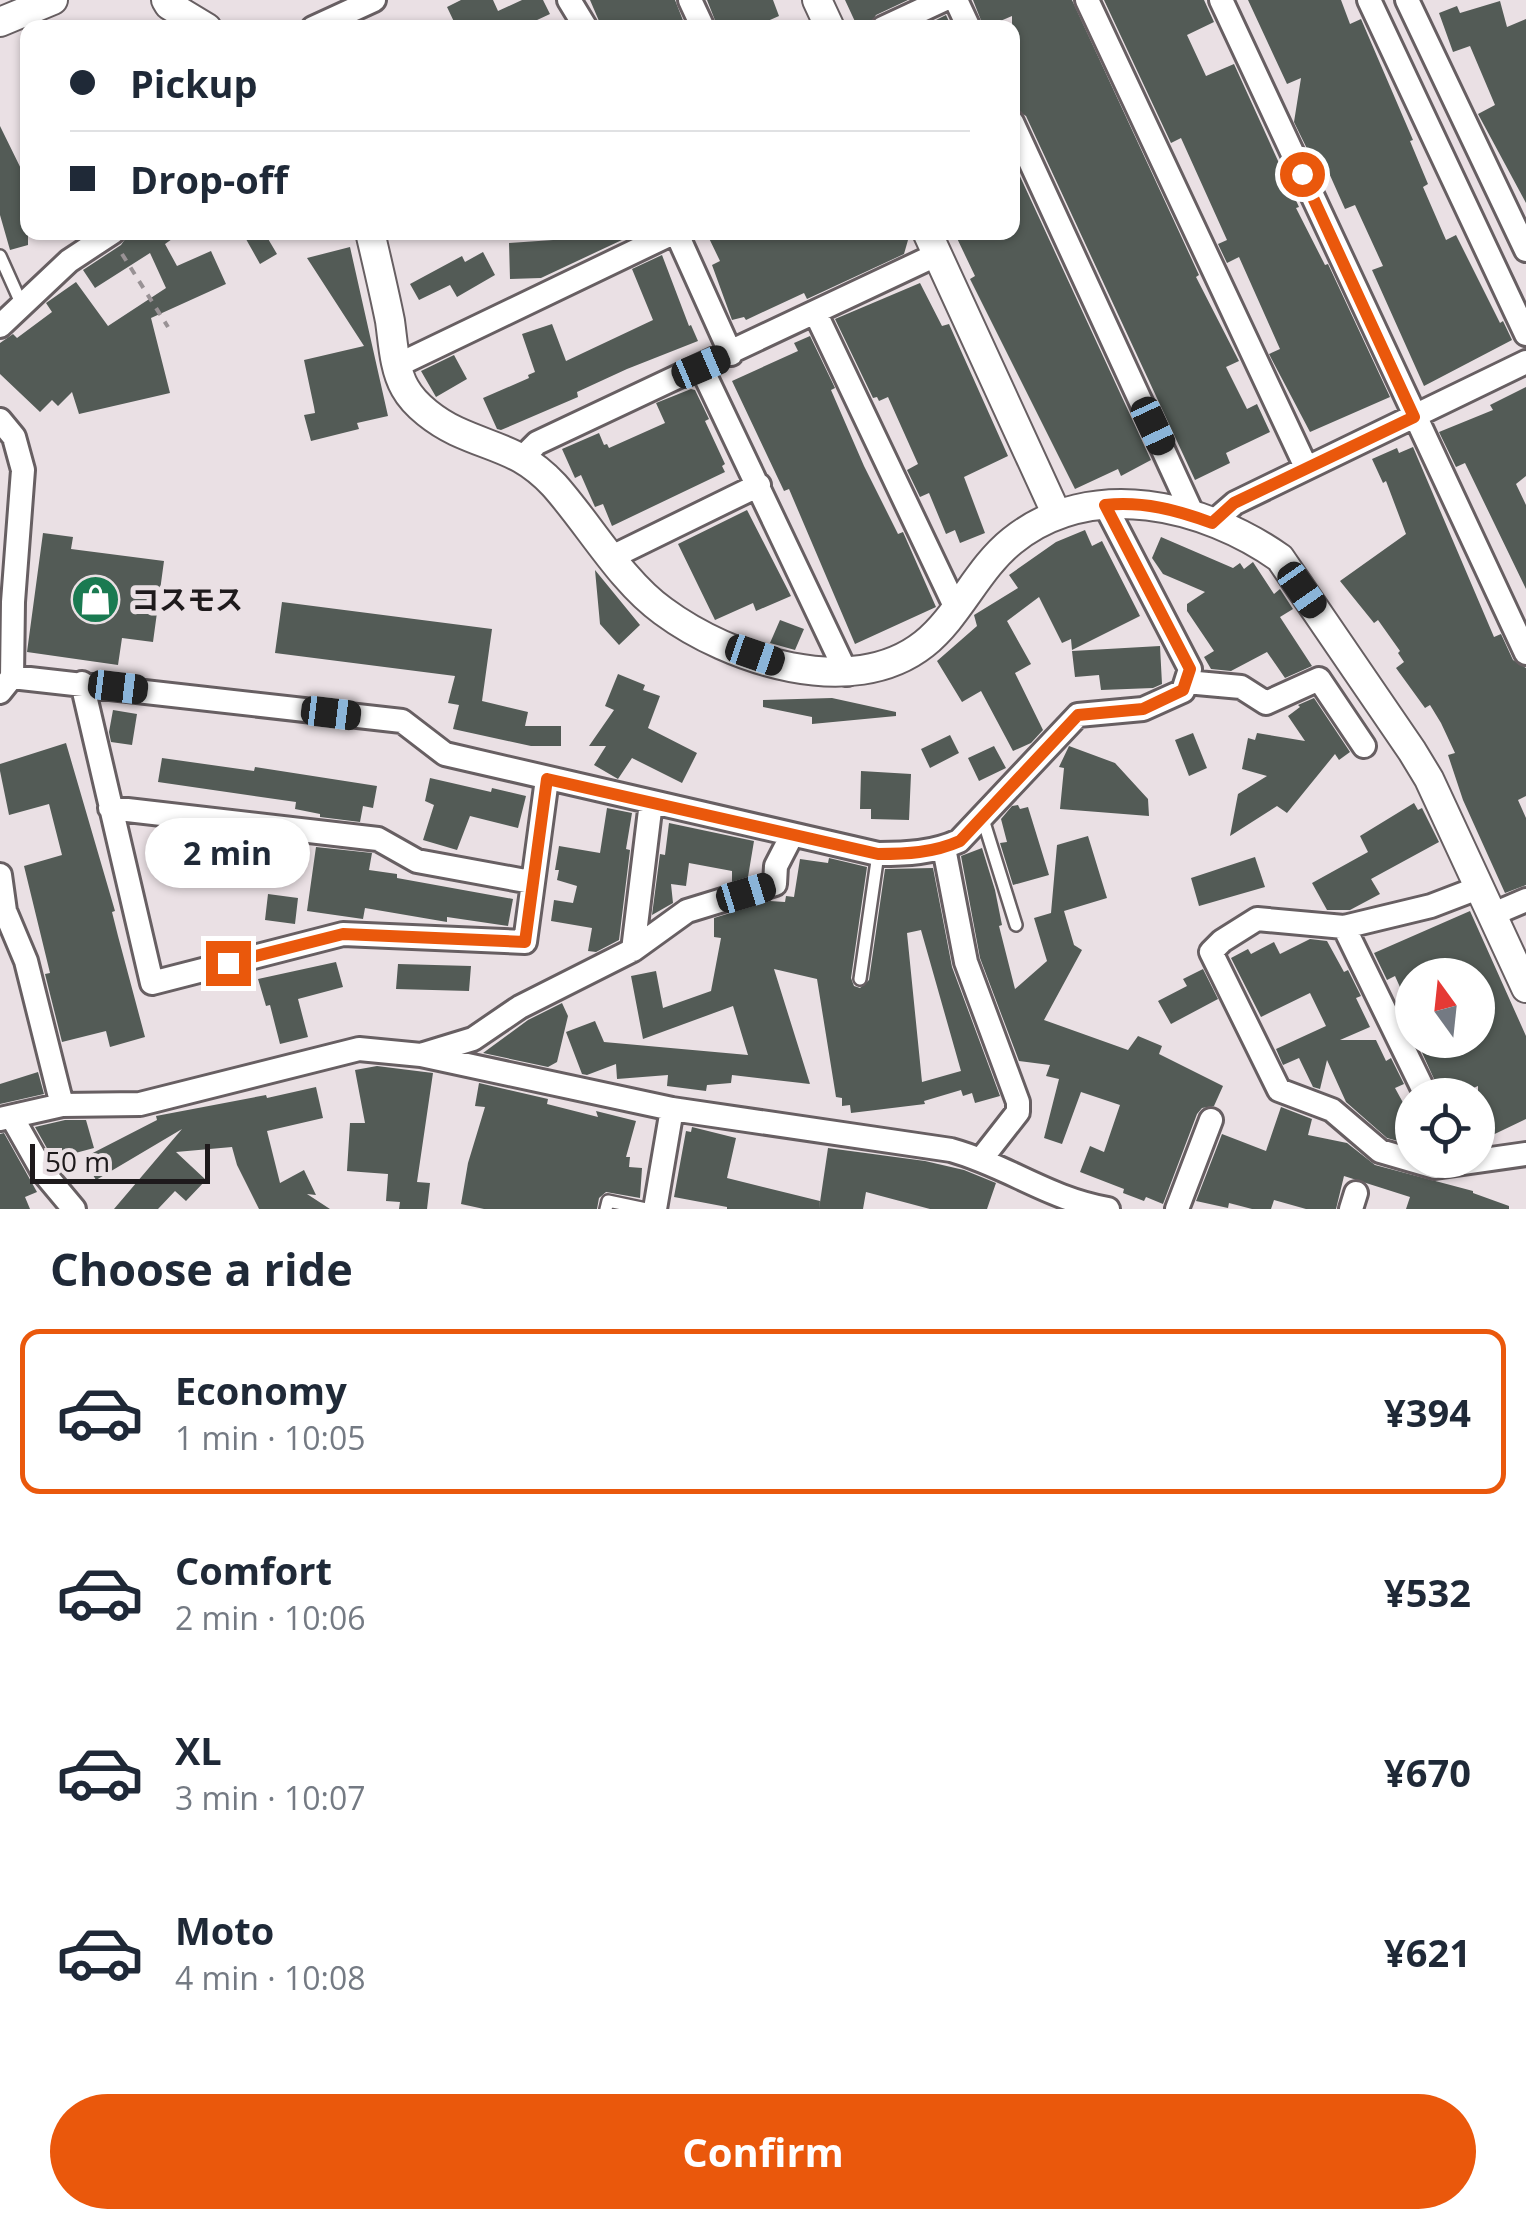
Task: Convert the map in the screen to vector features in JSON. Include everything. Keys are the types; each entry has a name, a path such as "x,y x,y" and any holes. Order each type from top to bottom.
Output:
{"street":[{"path":"0,22 54,0"},
{"path":"166,0 195,20"},
{"path":"330,20 374,0"},
{"path":"900,20 943,0"},
{"path":"1087,0 1306,467"},
{"path":"1221,0 1526,653"},
{"path":"1370,0 1526,334"},
{"path":"1407,0 1517,210 1526,250"},
{"path":"1020,139 1203,520"},
{"path":"1477,228 1517,210"},
{"path":"0,326 69,260 101,240"},
{"path":"372,240 404,387 432,417 454,431 523,457 568,501 662,611 729,646 781,664 848,674 878,667 922,646 1013,540 1057,515 1130,502 1203,520 1254,540 1280,558 1412,751 1526,988"},
{"path":"398,365 659,240"},
{"path":"680,240 730,354"},
{"path":"523,457 537,443 816,314 932,243 1057,515"},
{"path":"816,314 956,606"},
{"path":"1203,520 1526,362"},
{"path":"701,367 848,674"},
{"path":"0,420 14,437 22,470 6,602 6,684 82,683 402,721 445,754 878,854 944,848 960,841 1078,715 1143,709 1183,690 1190,669 1105,505"},
{"path":"612,557 759,485"},
{"path":"1186,682 1241,687 1266,703 1318,679 1364,746"},
{"path":"82,683 152,983 343,934 525,942 547,779"},
{"path":"633,950 651,802"},
{"path":"110,808 378,839 417,861 532,882"},
{"path":"421,1055 474,1039 520,1007 633,950 687,912 775,884 776,866 792,835"},
{"path":"944,848 966,962 1018,1102 1018,1112 982,1158"},
{"path":"0,875 5,912 26,962 62,1106"},
{"path":"1395,1156 1380,1152 1332,1110 1278,1090 1211,952 1258,918 1344,927 1431,906 1478,888"},
{"path":"1492,915 1526,900"},
{"path":"1344,927 1418,1078"},
{"path":"74,1209 6,1119 62,1106 140,1104 359,1049 421,1055 672,1109 951,1150 982,1158 1072,1206 1108,1209"},
{"path":"655,1209 672,1109"},
{"path":"1177,1209 1211,1120"},
{"path":"1495,1158 1526,1154"}],"lane":[{"path":"0,256 22,305"},
{"path":"982,816 1016,925"},
{"path":"860,979 878,854"},
{"path":"606,1209 608,1201 646,1209"}],"path":[{"path":"116,240 168,327"}],"building":[{"path":"461,0 493,0 498,11 522,0 543,0 550,14 537,20 453,20 447,7"},
{"path":"590,0 675,0 683,20 599,20"},
{"path":"707,0 773,0 779,16 770,20 715,20"},
{"path":"845,0 908,0 873,20 854,20"},
{"path":"973,0 1072,0 1199,275 1196,277 1239,361 1226,367 1247,409 1257,404 1270,432 1226,453 1230,463 1195,480 1026,116 1020,112 1020,20 1012,20 1012,16 981,20"},
{"path":"1104,0 1204,0 1214,22 1187,35 1206,76 1234,64 1299,207 1296,208 1325,265 1328,264 1390,397 1310,432 1269,354 1280,349 1239,257 1227,263 1218,244 1227,240 1181,138 1171,143"},
{"path":"1248,0 1341,0 1350,24 1361,19 1413,140 1410,141 1428,184 1423,187 1446,240 1456,235 1512,340 1424,386 1372,270 1383,266 1355,205 1345,209 1321,155 1312,159 1294,122 1301,78 1287,84"},
{"path":"1500,1 1507,27 1526,19 1526,203 1478,114 1495,105 1470,46 1453,52 1439,13 1457,6 1460,13"},
{"path":"0,126 20,167 20,240 28,240 28,245 10,250 0,215"},
{"path":"1020,176 1151,460 1121,476 1118,469 1075,489 970,279 975,276 958,240 1020,240"},
{"path":"124,240 171,240 165,244 177,266 211,251 226,284 151,318 170,393 79,414 72,392 58,406 52,400 40,412 0,374 0,343 13,334 17,338 52,312 46,303 76,282 108,326 166,288 150,253 95,288 83,270"},
{"path":"246,240 269,240 277,254 260,264"},
{"path":"622,240 541,278 510,279 509,243"},
{"path":"710,240 908,240 904,254 807,299 804,293 746,320 732,320 712,265 720,261"},
{"path":"350,247 388,416 357,423 359,429 311,441 304,415 315,413 304,360 364,346 307,258"},
{"path":"483,252 495,275 457,297 450,285 419,300 410,284 462,256 465,262"},
{"path":"662,255 698,341 577,392 578,397 497,429 483,398 535,372 522,334 552,324 566,361 653,320 632,269"},
{"path":"920,283 942,326 949,324 1008,456 964,477 985,533 960,543 955,530 946,534 929,493 920,497 907,470 918,464 888,397 879,401 873,398 835,319"},
{"path":"810,336 835,388 831,390 864,466 898,534 903,532 936,607 855,644 789,489 784,491 732,381 798,351 794,343"},
{"path":"454,355 467,379 436,397 421,371"},
{"path":"1526,387 1526,476 1516,484 1526,505 1526,589 1465,463 1456,467 1439,432 1493,410 1490,405"},
{"path":"691,389 709,419 705,421 725,472 612,526 603,504 595,507 581,475 575,478 562,449 599,433 609,448 665,423 656,403"},
{"path":"1413,447 1494,637 1501,634 1513,660 1526,668 1526,796 1518,800 1526,818 1526,885 1505,893 1463,800 1448,755 1455,753 1441,723 1396,668 1404,662 1400,651 1378,620 1374,623 1340,581 1406,534 1386,481 1383,483 1372,459 1397,448 1399,453"},
{"path":"747,510 791,596 756,611 753,603 715,620 678,544"},
{"path":"1085,530 1092,546 1102,541 1140,616 1072,650 1071,639 1062,643 1039,597 1007,621 1031,664 1015,673 1043,730 1031,743 1013,751 981,691 962,702 937,661 977,626 974,615 1018,588 1009,575 1056,542"},
{"name":"コスモス","path":"43,533 73,537 71,549 164,561 153,642 122,638 118,665 27,652"},
{"path":"1161,537 1233,568 1240,563 1244,569 1253,562 1274,594 1280,589 1293,609 1280,617 1312,666 1285,678 1267,652 1231,671 1211,669 1204,657 1214,651 1187,611 1187,604 1205,592 1163,574 1152,558"},
{"path":"595,570 640,625 619,645 600,624"},
{"path":"282,602 492,629 482,701 528,712 525,726 561,726 561,746 531,746 453,729 459,705 448,703 455,676 275,653"},
{"path":"780,620 804,629 795,650 770,643"},
{"path":"1160,646 1162,684 1153,688 1101,690 1099,675 1075,677 1072,651"},
{"path":"618,674 660,696 648,728 697,753 682,783 632,758 618,779 594,765 606,746 589,746 614,710 605,706"},
{"path":"832,698 896,712 896,716 812,724 812,717 763,707 763,700"},
{"path":"1314,698 1350,752 1339,760 1335,754 1287,813 1277,806 1230,836 1238,794 1267,776 1242,769 1248,738 1255,740 1257,733 1305,741 1288,716 1298,705"},
{"path":"113,710 137,714 132,745 111,742"},
{"path":"1193,733 1207,768 1189,776 1175,740"},
{"path":"950,735 959,753 930,768 921,749"},
{"path":"66,743 115,911 112,912 145,1037 110,1047 106,1031 62,1042 24,866 62,855 49,804 9,815 0,771 0,764"},
{"path":"994,746 1006,768 979,781 968,758"},
{"path":"1069,746 1115,763 1148,799 1149,816 1060,809 1064,768 1059,767"},
{"path":"162,758 254,771 255,767 377,786 373,808 363,806 360,822 320,817 295,809 296,802 158,782"},
{"path":"861,771 911,774 909,820 871,819 871,809 860,809"},
{"path":"430,778 526,796 518,828 470,816 457,850 423,840 434,805 425,801"},
{"path":"1414,803 1418,810 1422,808 1439,842 1371,879 1380,894 1350,910 1327,910 1312,883 1368,852 1360,836"},
{"path":"1018,805 1020,809 1028,807 1049,875 1013,885 1000,843 1007,842 1001,819 1012,806"},
{"path":"607,808 632,813 626,849 630,850 619,940 596,952 588,951 592,928 551,921 554,900 573,903 577,886 557,880 559,846 600,853"},
{"path":"669,823 754,841 748,877 732,882 732,871 689,863 686,886 671,884 673,903 652,915 660,854 665,855"},
{"path":"1088,836 1107,898 1064,911 1074,945 1082,950 1044,1020 1128,1050 1138,1036 1162,1046 1159,1054 1223,1086 1214,1106 1202,1108 1197,1114 1163,1204 1123,1193 1124,1189 1080,1172 1090,1146 1104,1152 1120,1105 1081,1092 1062,1144 1044,1138 1059,1079 1046,1076 1050,1065 1019,1061 980,958 961,856 982,848 995,890 1002,925 999,926 1015,989 1047,961 1034,918 1051,913 1057,845"},
{"path":"316,847 372,853 369,870 397,874 397,878 513,899 508,926 447,917 447,922 365,908 363,919 307,911"},
{"path":"1255,857 1265,887 1199,906 1191,878"},
{"path":"829,858 867,867 851,978 854,986 860,988 869,980 885,869 933,868 952,967 1000,1096 975,1103 972,1093 963,1096 961,1090 924,1101 925,1104 851,1113 850,1105 842,1106 842,1098 836,1097 817,979 774,969 810,1084 732,1075 731,1083 707,1085 706,1091 667,1086 668,1075 617,1079 616,1064 582,1074 566,1032 595,1021 604,1042 748,1055 733,1006 643,1039 631,976 656,971 663,1008 711,991 721,938 714,937 714,918 770,901 785,902 786,896 794,897 800,859 828,863","holes":["921,930 961,1071 922,1082 907,933"]},
{"path":"268,894 298,898 295,924 265,920"},
{"path":"1470,911 1491,958 1395,958 1395,976 1387,980 1374,953"},
{"path":"1310,939 1327,941 1344,972 1348,970 1370,1027 1340,1040 1376,1040 1386,1061 1391,1058 1401,1078 1395,1078 1395,1140 1387,1138 1346,1102 1327,1060 1320,1089 1313,1087 1299,1058 1283,1065 1276,1049 1326,1026 1310,993 1261,1017 1231,958 1248,949 1251,954 1274,942 1280,954"},
{"path":"336,962 343,987 298,999 308,1037 280,1044 270,1005 266,1006 258,979"},
{"path":"398,964 471,966 469,991 396,989"},
{"path":"1495,967 1526,1036 1526,1119 1495,1134 1495,1078 1434,1078 1424,1058 1495,1058"},
{"path":"1203,969 1218,999 1171,1024 1158,1001 1187,986 1183,979"},
{"path":"562,1003 568,1016 557,1062 548,1067 483,1053 528,1020"},
{"path":"377,1066 433,1073 417,1182 430,1183 427,1209 399,1209 400,1202 386,1201 388,1174 347,1171 350,1123 365,1123 355,1070"},
{"path":"38,1072 44,1094 0,1104 0,1084"},
{"path":"479,1083 548,1099 547,1104 598,1117 596,1111 636,1121 626,1157 630,1157 629,1167 642,1168 640,1198 606,1192 599,1198 597,1209 484,1209 461,1204 468,1163 485,1107 475,1106"},
{"path":"316,1087 323,1118 267,1131 280,1183 304,1170 316,1195 307,1194 330,1209 259,1209 232,1147 176,1152 206,1180 186,1201 175,1191 158,1209 114,1209 182,1129 96,1180 83,1158 157,1120 156,1116"},
{"path":"1281,1107 1312,1119 1308,1135 1347,1143 1375,1165 1395,1170 1395,1178 1424,1178 1473,1191 1509,1209 1406,1209 1410,1197 1344,1176 1336,1209 1306,1209 1274,1200 1271,1209 1229,1203 1228,1208 1196,1201 1222,1134 1266,1151"},
{"path":"86,1120 94,1148 53,1159 35,1127"},
{"path":"692,1127 736,1138 727,1178 820,1201 819,1209 727,1209 674,1197 686,1131 691,1132"},
{"path":"4,1133 37,1192 25,1197 30,1209 0,1209 0,1134"},
{"path":"828,1148 925,1161 996,1183 987,1209 930,1209 866,1192 863,1209 819,1209"}],"place":[{"name":"コスモス","path":"96,599"}],"route":[{"path":"228,963 343,934 525,942 547,779 878,854 906,854 944,848 960,841 1078,715 1143,709 1183,690 1190,669 1105,505 1130,502 1212,523 1234,503 1414,417 1302,174"}]}
